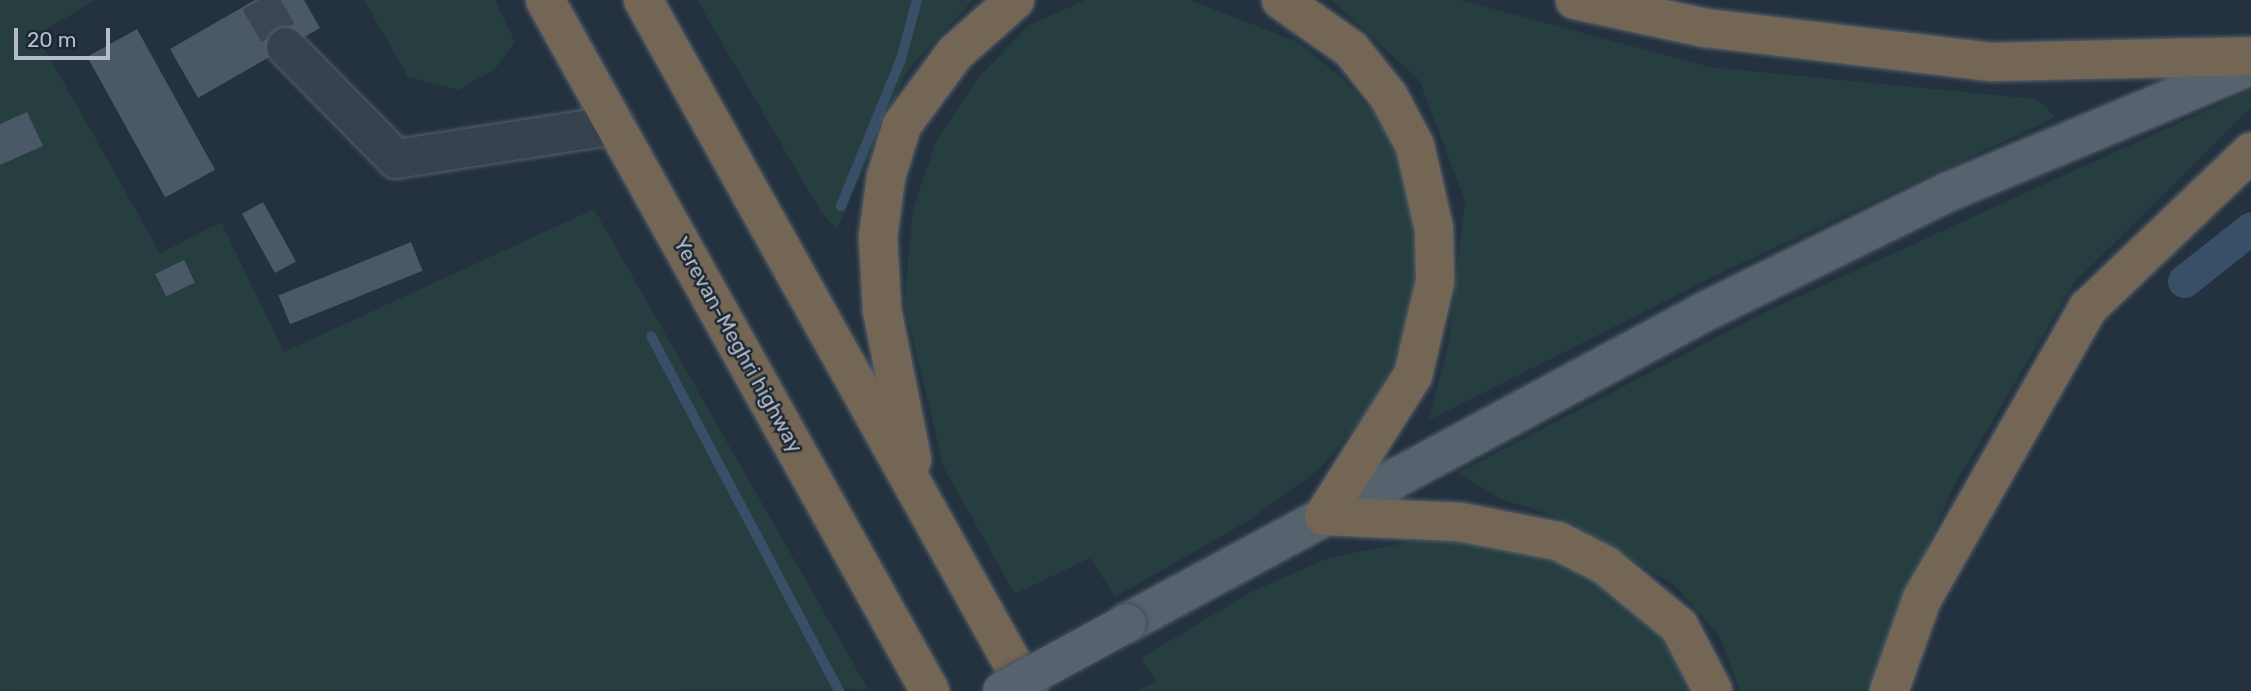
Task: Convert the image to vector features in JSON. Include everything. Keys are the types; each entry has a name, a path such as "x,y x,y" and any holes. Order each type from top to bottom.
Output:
{"highway":[{"name":"Yerevan-Meghri highway","path":"545,0 930,691"},
{"path":"643,0 1028,691"},
{"path":"918,493 882,310 878,237 886,177 909,115 955,53 1015,0"},
{"path":"1281,0 1351,49 1389,97 1415,146 1434,229 1435,282 1413,375 1324,516 1460,522 1558,541 1614,572 1679,626 1713,691"},
{"path":"1575,0 1706,29 1992,62 2251,56"},
{"path":"1889,691 1922,599 2088,308 2251,152"}],"main road":[{"path":"1002,691 1704,312 1948,192 2251,65"}],"lane":[{"path":"286,47 396,159 615,125"}],"green space":[{"path":"0,0 95,0 37,35 160,253 221,222 284,352 594,209 868,689 0,691"},
{"path":"364,0 495,0 515,42 495,69 459,90 408,77"},
{"path":"697,0 973,0 908,70 837,229 821,212"},
{"path":"1085,0 1190,0 1300,43 1343,79 1374,113 1403,164 1417,228 1413,296 1395,360 1368,412 1320,469 1248,521 1115,597 1090,558 1015,594 944,468 904,303 913,209 937,139 978,78 1029,25"},
{"path":"1331,0 1460,0 1710,67 2037,99 2056,117 1729,269 1429,420 1449,341 1465,200 1419,80"},
{"path":"2251,90 2251,108 2074,283 1954,486 1865,691 1740,691 1720,637 1675,586 1568,521 1499,498 1458,473 1765,312"},
{"path":"1496,541 1564,561 1620,594 1658,633 1693,691 1138,691 1156,681 1141,658 1253,591 1328,558 1409,542"}],"building":[{"path":"255,0 304,0 320,28 198,98 170,49"},
{"path":"137,29 215,170 165,197 87,57"},
{"path":"27,112 43,146 0,165 0,124"},
{"path":"263,202 296,261 275,273 242,214"},
{"path":"411,242 423,271 290,324 278,296"},
{"path":"184,260 195,282 166,296 155,274"}],"waterway":[{"path":"841,206 901,59 917,0"},
{"path":"2184,281 2251,228"},
{"path":"651,336 839,691"}],"tunnel":[{"path":"259,0 286,47"}]}
